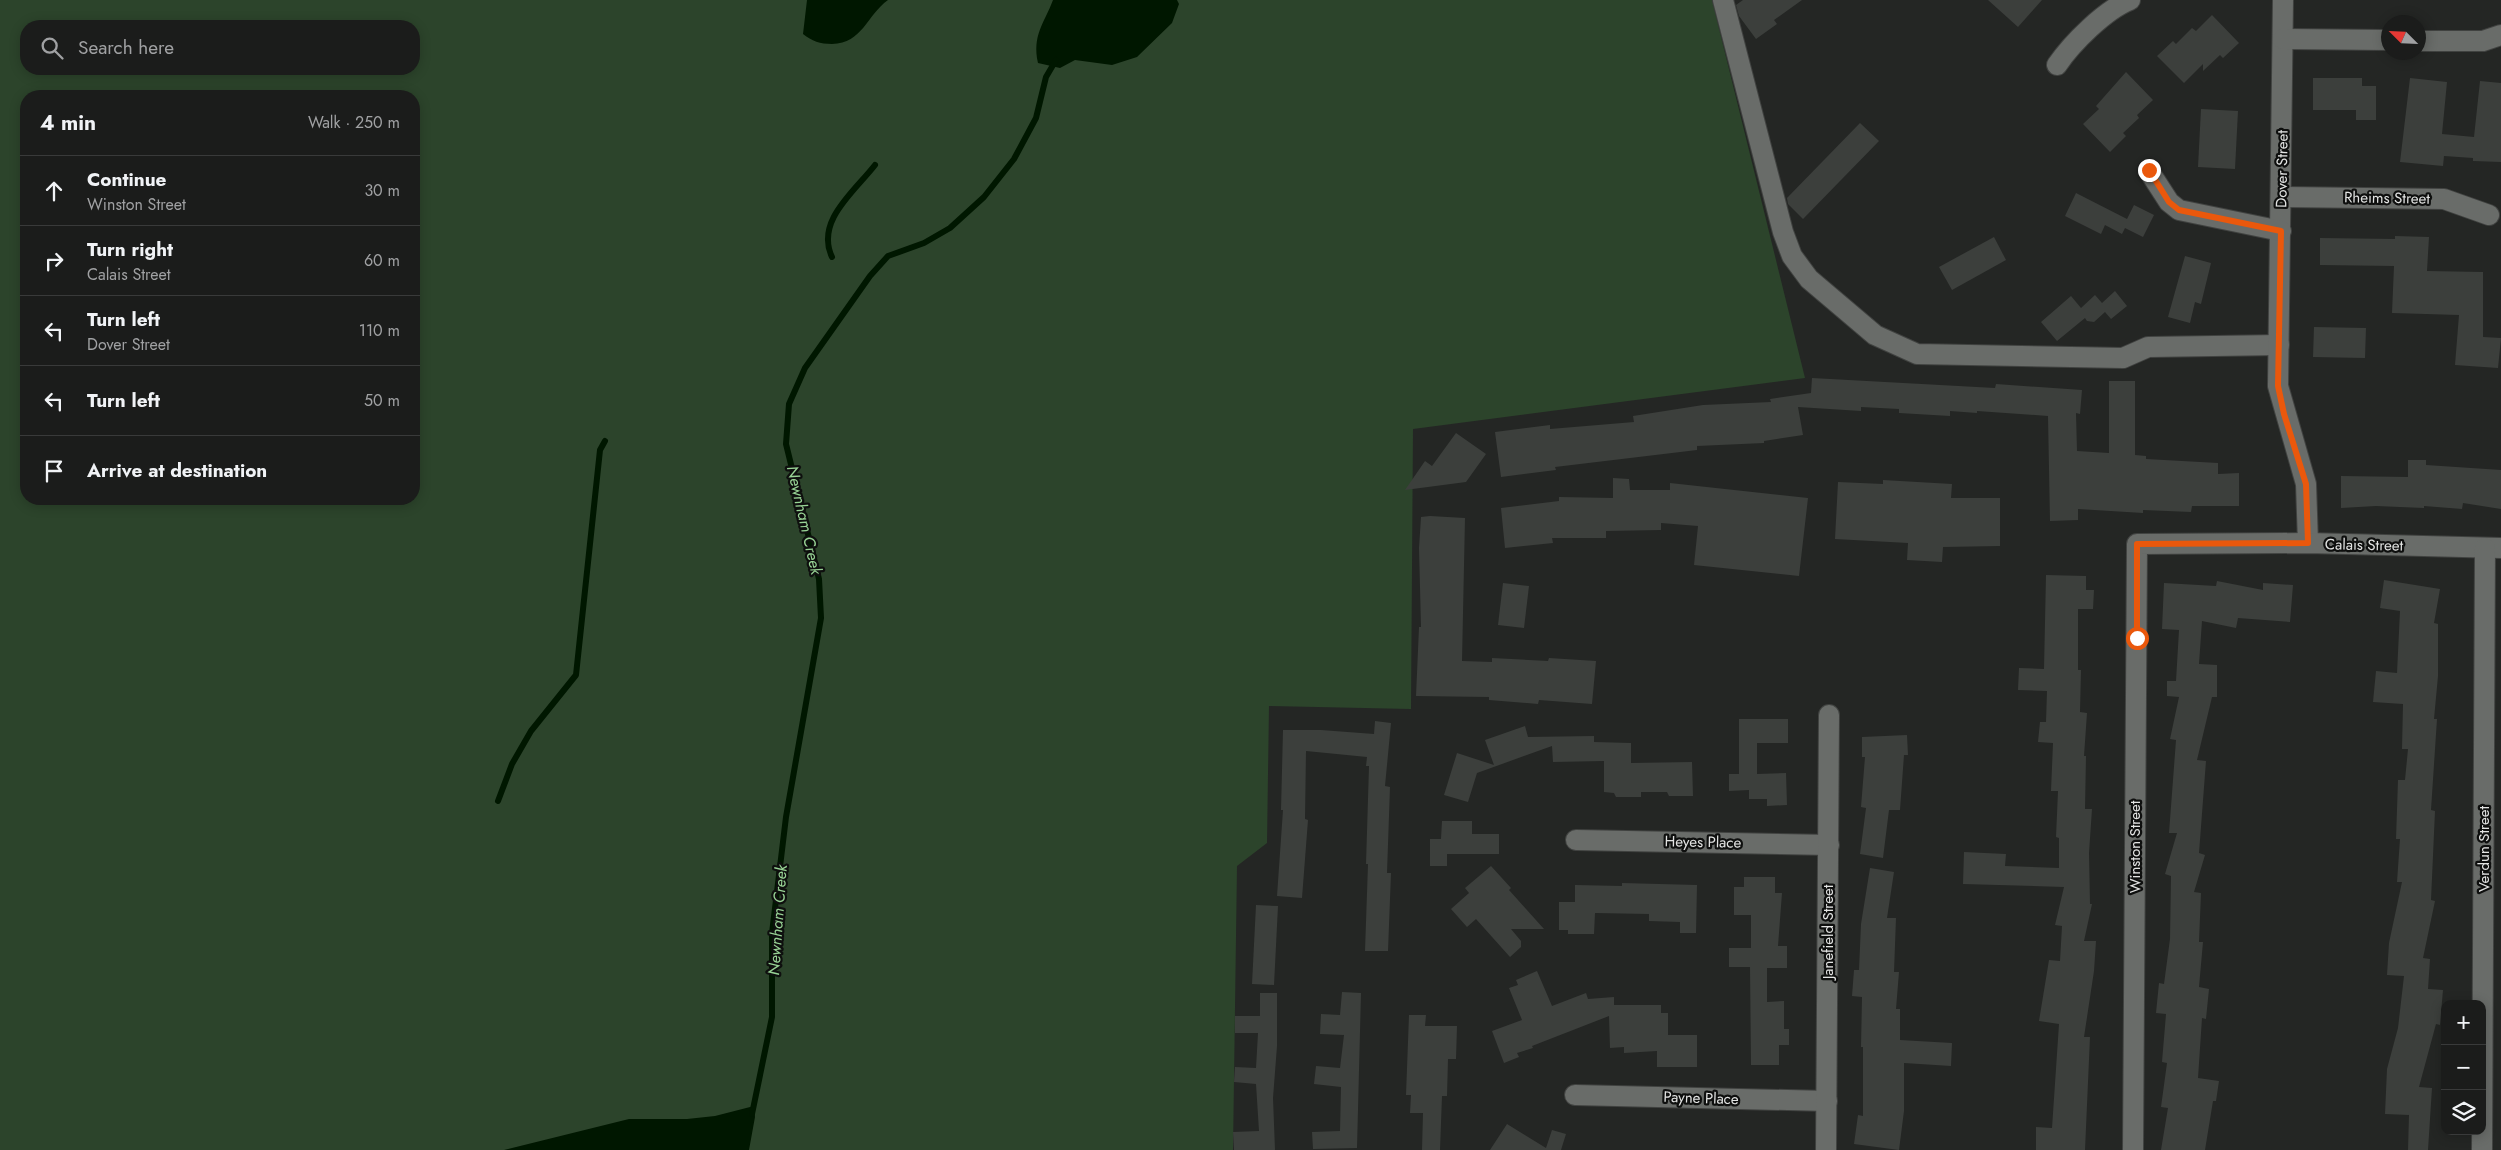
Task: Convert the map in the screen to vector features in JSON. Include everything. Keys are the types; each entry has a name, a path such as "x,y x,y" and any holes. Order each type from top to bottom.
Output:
{"street":[{"path":"1723,0 1783,232 1792,256 1809,279 1875,335 1917,354 2123,358 2148,347 2279,345"},
{"path":"2057,65 2065,54 2115,6 2130,0"},
{"name":"Dover Street","path":"2283,0 2282,197 2278,386 2284,414 2306,484 2308,543"},
{"path":"2426,40 2483,41 2501,34"},
{"path":"2283,39 2381,40"},
{"path":"2149,170 2169,202 2179,210 2281,231"},
{"name":"Rheims Street","path":"2282,197 2444,200 2489,215"},
{"name":"Calais Street","path":"2137,544 2308,543 2493,548"},
{"name":"Winston Street","path":"2133,1150 2137,544"},
{"name":"Verdun Street","path":"2482,1150 2493,548"},
{"name":"Janefield Street","path":"1826,1150 1829,715"},
{"name":"Heyes Place","path":"1576,840 1829,844"},
{"name":"Payne Place","path":"1575,1095 1826,1101"}],"shaded area":[{"path":"0,0 1712,0 1805,378 1413,429 1411,709 1269,706 1267,843 1237,866 1233,1150 0,1150"},
{"path":"807,0 888,0 874,13 858,34 851,39 832,44 816,42 803,34"},
{"path":"1053,0 1177,0 1179,4 1172,23 1137,57 1112,65 1075,60 1060,68 1038,63 1038,37"},
{"path":"754,1106 755,1117 749,1150 504,1150 629,1119 687,1119 715,1116"}],"building":[{"path":"1743,0 1802,0 1774,20 1777,24 1756,39 1739,16 1736,5"},
{"path":"1988,0 2042,0 2018,27"},
{"path":"2212,15 2239,43 2223,58 2220,55 2203,71 2203,64 2184,83 2157,56 2173,41 2176,44 2192,28 2196,31"},
{"path":"2126,72 2153,100 2137,115 2139,118 2123,133 2126,136 2110,152 2083,124 2099,109 2096,106"},
{"path":"2313,78 2362,78 2362,86 2376,86 2376,120 2356,120 2356,110 2313,110"},
{"path":"2410,78 2447,82 2442,134 2474,137 2480,81 2501,83 2501,162 2473,161 2473,158 2444,156 2443,166 2400,162"},
{"path":"2201,109 2238,111 2235,169 2198,167"},
{"path":"1860,123 1879,141 1803,219 1788,204 1787,198"},
{"path":"2076,193 2127,219 2134,205 2154,215 2143,237 2125,228 2122,234 2105,225 2101,234 2065,216"},
{"path":"2395,236 2429,237 2427,271 2483,272 2483,337 2501,338 2498,368 2455,365 2459,315 2392,313 2394,266 2320,265 2320,238 2395,239"},
{"path":"1994,237 2006,260 1952,290 1939,267"},
{"path":"2185,256 2211,263 2201,304 2195,302 2190,323 2168,317"},
{"path":"2115,291 2127,306 2111,319 2105,312 2094,322 2087,321 2085,318 2057,341 2041,322 2071,296 2081,308 2095,295 2102,303"},
{"path":"2314,327 2366,328 2365,358 2313,357"},
{"path":"1812,378 1995,388 1996,384 2082,390 2080,414 2076,413 2077,451 2109,453 2109,381 2135,381 2135,455 2146,456 2146,459 2218,463 2218,474 2239,473 2239,506 2192,506 2191,512 2143,510 2143,513 2078,509 2078,520 2050,521 2048,416 1977,411 1977,413 1950,411 1950,416 1899,413 1899,409 1861,407 1861,411 1798,407 1803,435 1764,441 1764,443 1697,446 1697,450 1555,467 1556,470 1501,477 1495,432 1550,425 1550,429 1634,422 1633,416 1703,405 1771,402 1770,399 1811,393"},
{"path":"1456,433 1486,454 1466,482 1405,490 1425,461 1432,466"},
{"path":"2408,460 2426,460 2426,465 2501,470 2501,509 2463,503 2462,509 2424,506 2424,508 2376,506 2341,508 2341,476 2408,477"},
{"path":"1613,478 1629,479 1630,490 1670,490 1670,483 1808,498 1799,576 1694,565 1698,526 1661,523 1661,530 1606,531 1606,538 1552,538 1553,543 1505,548 1501,508 1559,501 1559,497 1613,498"},
{"path":"1883,480 1952,484 1951,498 2000,498 2000,546 1943,547 1942,562 1907,560 1908,543 1835,539 1838,482 1883,484"},
{"path":"1421,517 1465,518 1462,661 1492,662 1492,658 1548,661 1549,658 1596,661 1592,704 1539,700 1538,704 1489,700 1489,697 1416,696 1419,627 1421,627 1419,548"},
{"path":"2046,575 2086,576 2086,590 2094,590 2093,609 2078,609 2078,670 2081,670 2080,712 2087,713 2084,756 2086,756 2085,809 2092,809 2089,853 2090,904 2092,904 2084,941 2096,941 2094,971 2084,1037 2090,1037 2085,1150 2036,1150 2036,1127 2052,1128 2059,1024 2039,1021 2049,960 2060,961 2062,926 2055,925 2064,887 1963,884 1964,852 2006,854 2005,866 2059,868 2059,838 2056,837 2058,791 2051,791 2053,743 2038,742 2040,722 2046,722 2047,691 2018,690 2019,668 2044,669"},
{"path":"2384,580 2440,589 2434,623 2438,624 2438,676 2434,719 2437,719 2431,810 2435,811 2431,900 2435,901 2423,958 2430,959 2428,989 2443,990 2440,1025 2436,1024 2419,1087 2432,1088 2428,1150 2408,1150 2409,1115 2385,1114 2387,1069 2398,1028 2404,976 2387,975 2389,943 2402,882 2397,882 2400,839 2396,839 2398,780 2405,780 2408,749 2402,749 2403,704 2373,702 2376,671 2397,673 2400,611 2380,608"},
{"path":"2217,581 2263,590 2263,583 2293,585 2290,622 2238,618 2236,628 2202,621 2199,664 2217,665 2217,697 2212,697 2197,760 2206,761 2199,853 2205,855 2194,892 2201,893 2199,942 2203,942 2199,987 2209,989 2206,1019 2202,1018 2198,1078 2219,1081 2216,1101 2213,1101 2205,1150 2161,1150 2168,1108 2161,1107 2167,1063 2162,1062 2166,1014 2156,1013 2159,983 2164,984 2170,939 2171,876 2165,874 2177,833 2169,833 2176,740 2170,739 2179,697 2167,696 2167,681 2176,681 2179,630 2162,629 2164,583 2216,586"},
{"path":"1503,583 1529,586 1524,628 1498,625"},
{"path":"1739,719 1788,719 1788,743 1757,743 1757,774 1786,773 1787,805 1767,806 1767,799 1749,799 1749,790 1729,791 1729,774 1739,774"},
{"path":"1375,721 1391,723 1385,786 1390,787 1387,873 1391,873 1388,951 1365,951 1368,864 1366,864 1369,766 1366,766 1367,757 1306,751 1305,819 1308,820 1302,898 1277,896 1283,810 1281,810 1283,730 1321,730 1374,734"},
{"path":"1525,726 1528,737 1594,736 1594,742 1631,743 1631,763 1692,762 1693,796 1669,796 1667,792 1641,792 1641,797 1616,797 1614,793 1604,792 1604,761 1553,762 1552,746 1477,773 1468,802 1444,795 1457,753 1494,765 1485,740"},
{"path":"1907,735 1908,755 1904,755 1900,810 1889,810 1883,858 1860,854 1866,808 1861,807 1865,757 1862,757 1862,737"},
{"path":"1442,821 1472,821 1472,834 1499,834 1499,854 1447,854 1447,866 1430,866 1430,839 1441,839"},
{"path":"1491,866 1511,888 1509,890 1544,929 1511,929 1521,941 1521,947 1510,957 1476,919 1467,927 1451,909 1469,893 1465,888"},
{"path":"1870,868 1894,872 1887,918 1896,918 1894,972 1899,972 1896,1009 1900,1009 1900,1040 1952,1043 1951,1066 1904,1063 1904,1111 1899,1150 1854,1144 1858,1115 1863,1116 1863,1047 1861,1047 1862,997 1852,996 1854,970 1859,970 1861,924"},
{"path":"1744,877 1775,877 1775,893 1782,893 1778,946 1787,946 1787,968 1767,968 1767,1002 1784,1001 1784,1029 1789,1029 1789,1045 1779,1045 1779,1065 1751,1065 1750,967 1729,967 1729,948 1751,948 1751,915 1734,915 1734,887 1744,887"},
{"path":"1622,883 1697,885 1696,933 1680,933 1680,922 1649,921 1649,914 1595,913 1594,934 1568,934 1568,930 1559,930 1559,902 1575,902 1575,885 1622,886"},
{"path":"1256,905 1278,906 1274,985 1252,984"},
{"path":"1537,971 1552,1006 1586,993 1588,999 1614,997 1614,1005 1661,1005 1661,1013 1668,1013 1668,1035 1697,1035 1697,1067 1657,1067 1657,1051 1624,1053 1624,1047 1610,1048 1609,1016 1532,1046 1533,1048 1517,1053 1519,1057 1504,1063 1492,1031 1522,1020 1509,988 1518,985 1516,980"},
{"path":"1342,992 1361,993 1357,1148 1313,1149 1312,1132 1340,1131 1341,1087 1314,1084 1316,1066 1340,1068 1344,1035 1320,1034 1321,1014 1340,1015"},
{"path":"1260,993 1277,993 1277,1046 1273,1098 1275,1150 1234,1150 1233,1132 1259,1131 1256,1084 1234,1082 1235,1067 1256,1068 1258,1033 1235,1033 1235,1016 1260,1016"},
{"path":"1409,1015 1426,1015 1425,1026 1457,1026 1456,1059 1448,1059 1447,1096 1442,1096 1440,1150 1422,1150 1423,1113 1410,1113 1411,1095 1406,1095"},
{"path":"1507,1124 1546,1148 1552,1130 1566,1134 1561,1150 1490,1150"}],"waterway":[{"name":"Newnham Creek","path":"752,1114 772,1017 772,933 786,817 821,618 819,579 786,444 789,404 805,368 870,276 888,256 924,243 950,228 984,197 1014,159 1036,118 1046,77 1056,60"},
{"path":"832,257 828,244 829,231 833,219 848,196 875,165"},
{"path":"498,801 512,764 531,731 576,675 600,450 605,441"}],"route":[{"path":"2137,638 2137,544 2308,543 2306,484 2284,414 2278,386 2281,231 2239,224 2179,210 2169,202 2149,170"}]}
